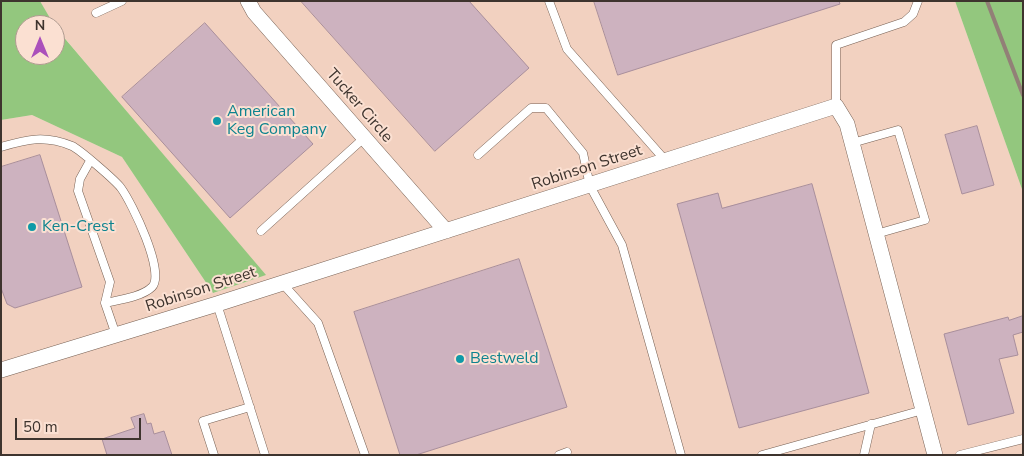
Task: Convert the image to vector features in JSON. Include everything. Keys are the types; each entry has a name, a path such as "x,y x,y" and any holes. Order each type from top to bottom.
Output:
{"street":[{"name":"Tucker Circle","path":"248,1 254,12 446,231"},
{"name":"Robinson Street","path":"1,370 218,304 836,106"},
{"path":"836,106 847,124 935,455"}],"lane":[{"path":"96,13 122,1"},
{"path":"549,1 567,49 665,160"},
{"path":"836,106 836,45 904,22 913,14 918,1"},
{"path":"478,155 531,108 546,108 583,153 590,186 622,244 681,455"},
{"path":"852,143 898,130 925,220 876,234"},
{"path":"1,147 33,138 46,139 75,147 120,186 134,209 156,268 156,280 152,288 105,304"},
{"path":"261,231 364,138"},
{"path":"90,161 80,179 78,191 110,282 105,304 116,336"},
{"path":"282,283 318,323 364,455"},
{"path":"218,304 265,455"},
{"path":"214,455 203,421 250,407"},
{"path":"762,455 923,410"},
{"path":"864,455 870,424"},
{"path":"960,455 1023,439"}],"shaded area":[{"path":"40,1 955,1 1023,192 1023,455 1,455 1,120 32,115 122,157 213,293 265,275 65,38 65,15 48,15"}],"green space":[{"path":"1,1 40,1 48,15 15,15 15,65 65,65 65,39 266,275 213,293 122,157 32,115 1,120"},
{"path":"955,1 1023,1 1023,192"}],"building":[{"path":"301,1 469,1 529,68 435,151"},
{"path":"594,1 839,1 840,4 618,75"},
{"name":"American Keg Company","path":"205,23 313,144 230,218 122,97"},
{"path":"977,126 994,185 962,194 945,135"},
{"name":"Ken-Crest","path":"40,155 82,287 15,308 7,304 1,288 1,167"},
{"path":"812,184 869,393 739,428 677,204 718,193 722,208"},
{"name":"Bestweld","path":"519,259 567,407 416,455 400,455 354,312"},
{"path":"1023,316 1023,332 1013,335 1018,355 999,359 1014,413 968,425 944,334 1008,317 1009,320"},
{"path":"144,414 147,424 151,423 154,434 164,431 172,455 107,455 102,439 135,428 131,418"}],"railway":[{"path":"987,1 1023,95"}],"place":[{"name":"American Keg Company","path":"217,121"},
{"name":"Ken-Crest","path":"32,227"},
{"name":"Bestweld","path":"460,359"}]}
